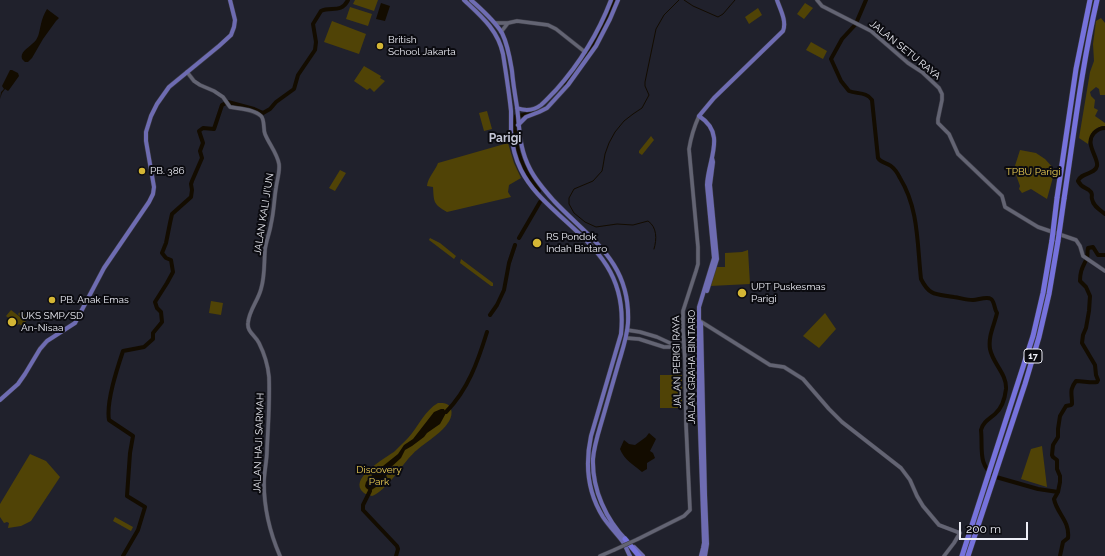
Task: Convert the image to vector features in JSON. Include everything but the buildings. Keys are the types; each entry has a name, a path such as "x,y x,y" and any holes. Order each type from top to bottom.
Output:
{"highway":[{"name":"17","path":"962,556 1033,336 1043,293 1076,69 1090,0"},
{"name":"17","path":"968,556 1039,337 1049,294 1084,64 1097,0"},
{"path":"624,541 634,556"},
{"path":"624,541 638,556"}],"main road":[{"path":"0,400 18,384 46,341 75,323 104,268 149,202 153,194 154,187 146,141 147,128 157,104 168,87 220,46 231,35 235,20 230,0"},
{"path":"464,0 495,32 502,48 511,112 512,138 516,158 525,177 537,194 591,244 605,261 612,274 619,293 622,310 622,328 590,440 588,471 592,490 600,511 610,526 624,541 643,556"},
{"path":"471,0 495,23 507,45 517,110 520,144 532,173 543,188 568,215 596,241 610,258 621,278 628,310 626,338 596,441 593,462 595,483 601,501 610,520 624,541 630,556"},
{"path":"517,110 526,114 539,112 547,108 585,52 604,18 611,0"},
{"path":"565,83 596,46 618,0"},
{"path":"701,114 721,90 783,31 785,26 777,0"},
{"path":"505,66 508,68 511,66"},
{"path":"506,73 509,71 512,73"},
{"path":"518,122 526,114"},
{"name":"JALAN GRAHA BINTARO","path":"701,114 714,134 710,185 717,259 702,308 700,321 704,548 701,556"},
{"path":"537,194 543,188"},
{"path":"605,261 608,261 610,258"},
{"name":"JALAN GRAHA BINTARO","path":"703,487 707,544 705,556"}],"street":[{"name":"JALAN SETU RAYA","path":"817,0 819,4 825,8 856,22 873,32 939,88 942,94 938,119 939,124 949,134 958,154 1002,196 1005,207 1038,227 1076,240 1080,246 1083,256 1105,271"},
{"path":"495,23 517,21 548,25 556,29 585,52"},
{"path":"501,32 508,23"},
{"name":"JALAN KALI JI'UN","path":"186,72 194,81 217,93 228,104 236,108 249,110 261,116 263,119 265,133 276,154 279,164 272,222 265,249 265,269 262,289 248,322 248,330 258,341 263,352 269,376"},
{"name":"JALAN PERIGI RAYA","path":"600,556 684,516 690,510 683,311 698,264 698,247 689,149 692,132 701,114"},
{"path":"700,321 770,365 784,367 799,376 842,422 901,468 909,478 923,506 939,525 960,532 954,544 944,556"},
{"path":"627,330 651,336 670,343 701,345"},
{"path":"626,338 639,339 664,347 701,345"},
{"name":"JALAN HAJI SARMAH","path":"269,376 270,403 264,492 268,524 280,556"}],"green space":[{"path":"355,0 378,0 374,11 353,4"},
{"path":"805,3 813,8 804,19 797,14"},
{"path":"350,7 372,14 368,26 346,19"},
{"path":"758,8 762,15 749,24 745,17"},
{"path":"1101,18 1105,23 1105,95 1100,95 1099,89 1096,87 1090,92 1091,96 1095,100 1094,108 1098,110 1095,116 1105,123 1105,126 1093,131 1088,144 1079,138 1090,72 1094,61 1093,44 1096,21"},
{"path":"332,21 366,34 359,54 324,42"},
{"path":"811,42 827,51 823,59 806,50"},
{"path":"364,66 381,76 380,78 385,81 374,92 370,88 367,90 354,81"},
{"path":"487,111 492,129 484,131 479,113"},
{"path":"651,136 654,140 642,155 639,151"},
{"path":"508,143 514,163 521,178 509,185 508,192 511,197 447,212 437,205 434,199 433,187 427,186 438,163"},
{"name":"TPBU Parigi","path":"1020,150 1036,153 1045,159 1055,170 1047,199 1031,189 1022,193 1019,189 1020,186 1016,175 1013,172"},
{"path":"340,170 346,173 335,191 329,188"},
{"path":"430,238 440,243 456,256 454,259 429,240"},
{"path":"748,250 750,284 710,286 716,267 725,267 725,253 742,252"},
{"path":"461,259 493,283 493,286 460,263"},
{"path":"211,301 223,303 221,315 209,313"},
{"path":"11,310 26,321 22,326 19,324 18,325 6,316"},
{"path":"21,311 27,317 24,320 18,314"},
{"path":"825,313 836,329 819,348 803,336"},
{"path":"660,375 682,375 682,408 660,408"},
{"name":"Discovery Park","path":"438,403 448,404 451,409 449,421 445,427 408,459 392,480 382,490 372,496 363,492 360,485 361,479 365,473 395,451 412,434 425,414"},
{"path":"1042,446 1047,487 1021,479 1031,449"},
{"path":"30,454 46,461 60,477 31,521 21,526 8,528 9,523 4,523 0,517 0,504"},
{"path":"115,517 133,527 131,531 113,521"}],"shaded area":[{"path":"381,3 390,6 385,21 376,19"},
{"path":"47,9 59,18 43,39 32,58 28,62 25,62 22,59 22,54 37,38"},
{"path":"10,70 18,73 19,76 8,91 5,89 0,99 1,92 4,89 2,86"},
{"path":"444,409 446,413 440,424 405,450 401,458 389,469 387,475 376,487 370,491 366,488 366,482 373,474 398,454 404,445 413,439 434,412"},
{"path":"649,433 656,439 650,451 653,453 655,458 647,463 647,469 642,472 627,459 620,449 624,440 629,444 635,445"}],"waterway":[{"path":"123,556 138,530 145,507 127,496 130,453 133,436 109,420 109,404 115,376 123,351 144,347 153,339 153,333 162,322 161,312 157,308 155,302 173,272 171,260 166,258 162,253 166,243 172,214 191,197 191,184 202,158 200,151 203,143 199,131 203,128 214,129 222,105 228,102 263,113 294,89 298,75 315,50 316,42 313,24 321,11 342,7 348,0"},
{"path":"564,83 589,51 615,0"},
{"path":"654,249 656,234 653,226 648,221 633,225 617,224 596,227 585,222 574,213 569,204 569,198 574,189 593,181 602,171 605,154 615,132 624,121 642,108 649,95 645,82 656,29 664,15 679,0"},
{"path":"684,0 693,6 718,17 723,14 735,0"},
{"path":"857,21 866,0"},
{"path":"855,25 842,39 831,59 841,81 849,91 865,94 872,100 878,158 891,166 896,172 911,202 916,227 921,279 924,285 934,294 970,300 989,298 993,302 997,313 991,335 990,349 1002,374 1006,384 1006,389 1000,409 988,419 981,430 983,462 990,473 996,477 1038,489 1058,492 1054,499 1068,532 1068,538 1063,542 1060,556"},
{"path":"534,110 524,115 516,116 515,135 523,164 539,191"},
{"path":"1105,128 1096,131 1091,137 1091,146 1097,163 1096,169 1082,176 1078,181 1091,192 1094,204 1105,214"},
{"path":"519,238 540,202"},
{"path":"490,315 497,305 504,290 509,263 515,245"},
{"path":"1058,492 1060,476 1057,469 1057,460 1052,455 1053,445 1058,437 1060,416 1066,406 1072,404 1071,394 1076,381 1097,382 1098,380 1095,365 1082,343 1089,311 1090,296 1086,287 1080,281 1081,274 1087,258 1088,248 1093,247 1098,255 1105,255"},
{"path":"446,412 466,385 480,354 487,332"},
{"path":"370,491 363,505 363,510 397,546 398,549 396,556"}],"place":[{"name":"British School Jakarta","path":"380,46"},
{"name":"PB. 386","path":"142,171"},
{"name":"RS Pondok Indah Bintaro","path":"537,243"},
{"name":"UPT Puskesmas Parigi","path":"742,293"},
{"name":"PB. Anak Emas","path":"52,300"},
{"name":"UKS SMP/SD An-Nisaa","path":"12,322"}],"district":[{"name":"Parigi","path":"505,138"}]}
